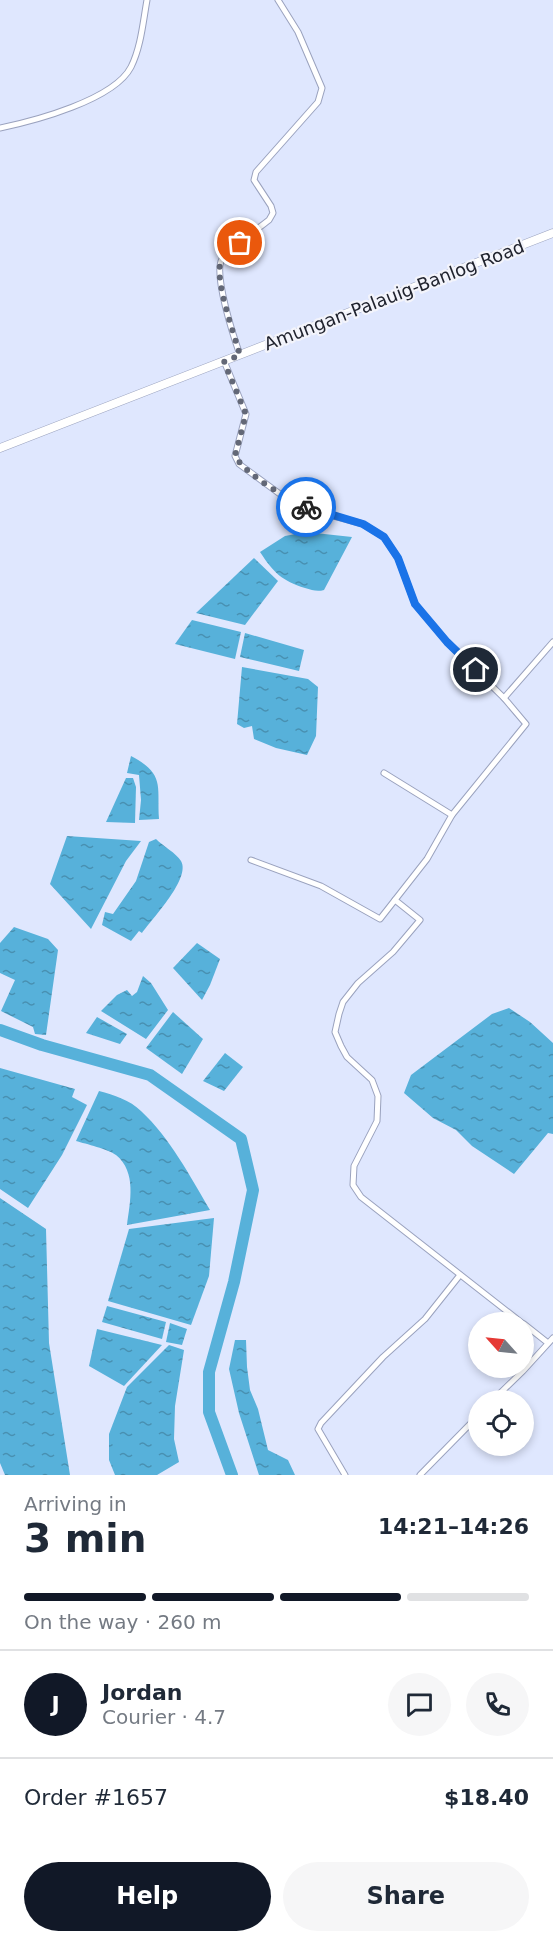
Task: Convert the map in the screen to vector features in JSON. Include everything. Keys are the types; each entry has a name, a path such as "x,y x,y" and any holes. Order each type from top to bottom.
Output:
{"main road":[{"name":"Amungan-Palauig-Banlog Road","path":"0,448 553,232"}],"street":[{"path":"0,128 56,115 121,80 130,68 139,47 147,0"},
{"path":"240,355 227,316 219,267 225,255 269,220 273,213 271,206 254,180 255,172 318,102 322,88 298,32 278,0"},
{"path":"224,362 246,414 235,456 239,464 284,497 319,512 363,524 384,537 398,558 415,604 447,642 504,698 526,724 452,815 427,859 380,919 321,886 251,860"},
{"path":"504,698 553,642"},
{"path":"384,773 452,815"},
{"path":"395,900 420,920 393,952 358,983 343,1002 335,1032 347,1057 372,1080 378,1096 377,1121 354,1166 353,1185 361,1197 508,1312"},
{"path":"345,1475 318,1429 321,1423 383,1357 425,1319 460,1275"},
{"path":"534,1332 548,1343"},
{"path":"503,1390 553,1338"},
{"path":"420,1475 468,1426"}],"water":[{"path":"306,532 352,537 324,590 317,591 284,579 269,565 260,552 285,536"},
{"path":"254,558 278,581 245,625 196,613"},
{"path":"192,620 241,632 235,659 175,644"},
{"path":"245,633 304,650 299,671 240,657"},
{"path":"242,667 308,679 318,687 316,736 307,755 276,748 254,739 252,726 244,728 237,724"},
{"path":"131,756 142,762 154,775 158,789 159,819 139,820 141,800 139,775 127,773"},
{"path":"126,778 133,778 136,787 135,823 106,822"},
{"path":"67,836 141,841 126,861 91,929 50,884"},
{"path":"156,839 181,861 183,868 181,877 162,908 142,933 139,931 131,941 102,925 105,912 113,914 136,881 149,842"},
{"path":"14,927 48,939 58,950 46,1035 35,1034 33,1027 1,1011 15,980 0,973 0,943"},
{"path":"197,943 220,959 202,1000 173,968"},
{"path":"143,976 151,983 168,1010 146,1039 101,1011 117,995 127,990 132,996 137,992"},
{"path":"509,1008 530,1022 553,1043 553,1134 548,1133 514,1174 472,1146 456,1130 433,1118 404,1093 411,1075 492,1014"},
{"path":"173,1012 203,1039 182,1074 146,1048"},
{"path":"97,1017 127,1034 120,1044 86,1033"},
{"path":"225,1053 243,1067 224,1091 203,1081"},
{"path":"0,1068 75,1089 72,1097 87,1105 62,1155 28,1208 0,1189"},
{"path":"99,1091 116,1096 141,1111 179,1158 210,1210 127,1225 131,1188 123,1162 108,1151 76,1141"},
{"path":"0,1198 46,1229 49,1343 70,1475 5,1475 0,1463"},
{"path":"214,1218 209,1276 191,1325 108,1301 129,1229"},
{"path":"107,1306 166,1322 162,1339 102,1322"},
{"path":"170,1323 187,1329 182,1345 166,1342"},
{"path":"97,1329 162,1345 124,1386 89,1366"},
{"path":"235,1340 246,1340 250,1390 258,1409 268,1450 288,1460 295,1475 259,1475 239,1413 229,1369"},
{"path":"169,1345 184,1350 175,1406 174,1439 179,1462 157,1475 115,1475 109,1460 109,1434 127,1387"}],"waterway":[{"path":"0,1030 42,1045 150,1075 241,1139 253,1190 234,1282 209,1372 209,1412 232,1475"}],"way so far":[{"path":"240,243 225,255 219,267 227,316 240,355 224,362 246,414 235,456 239,464 284,497 306,507"}],"route":[{"path":"306,507 363,524 384,537 398,558 415,604 447,642 476,670"}]}
